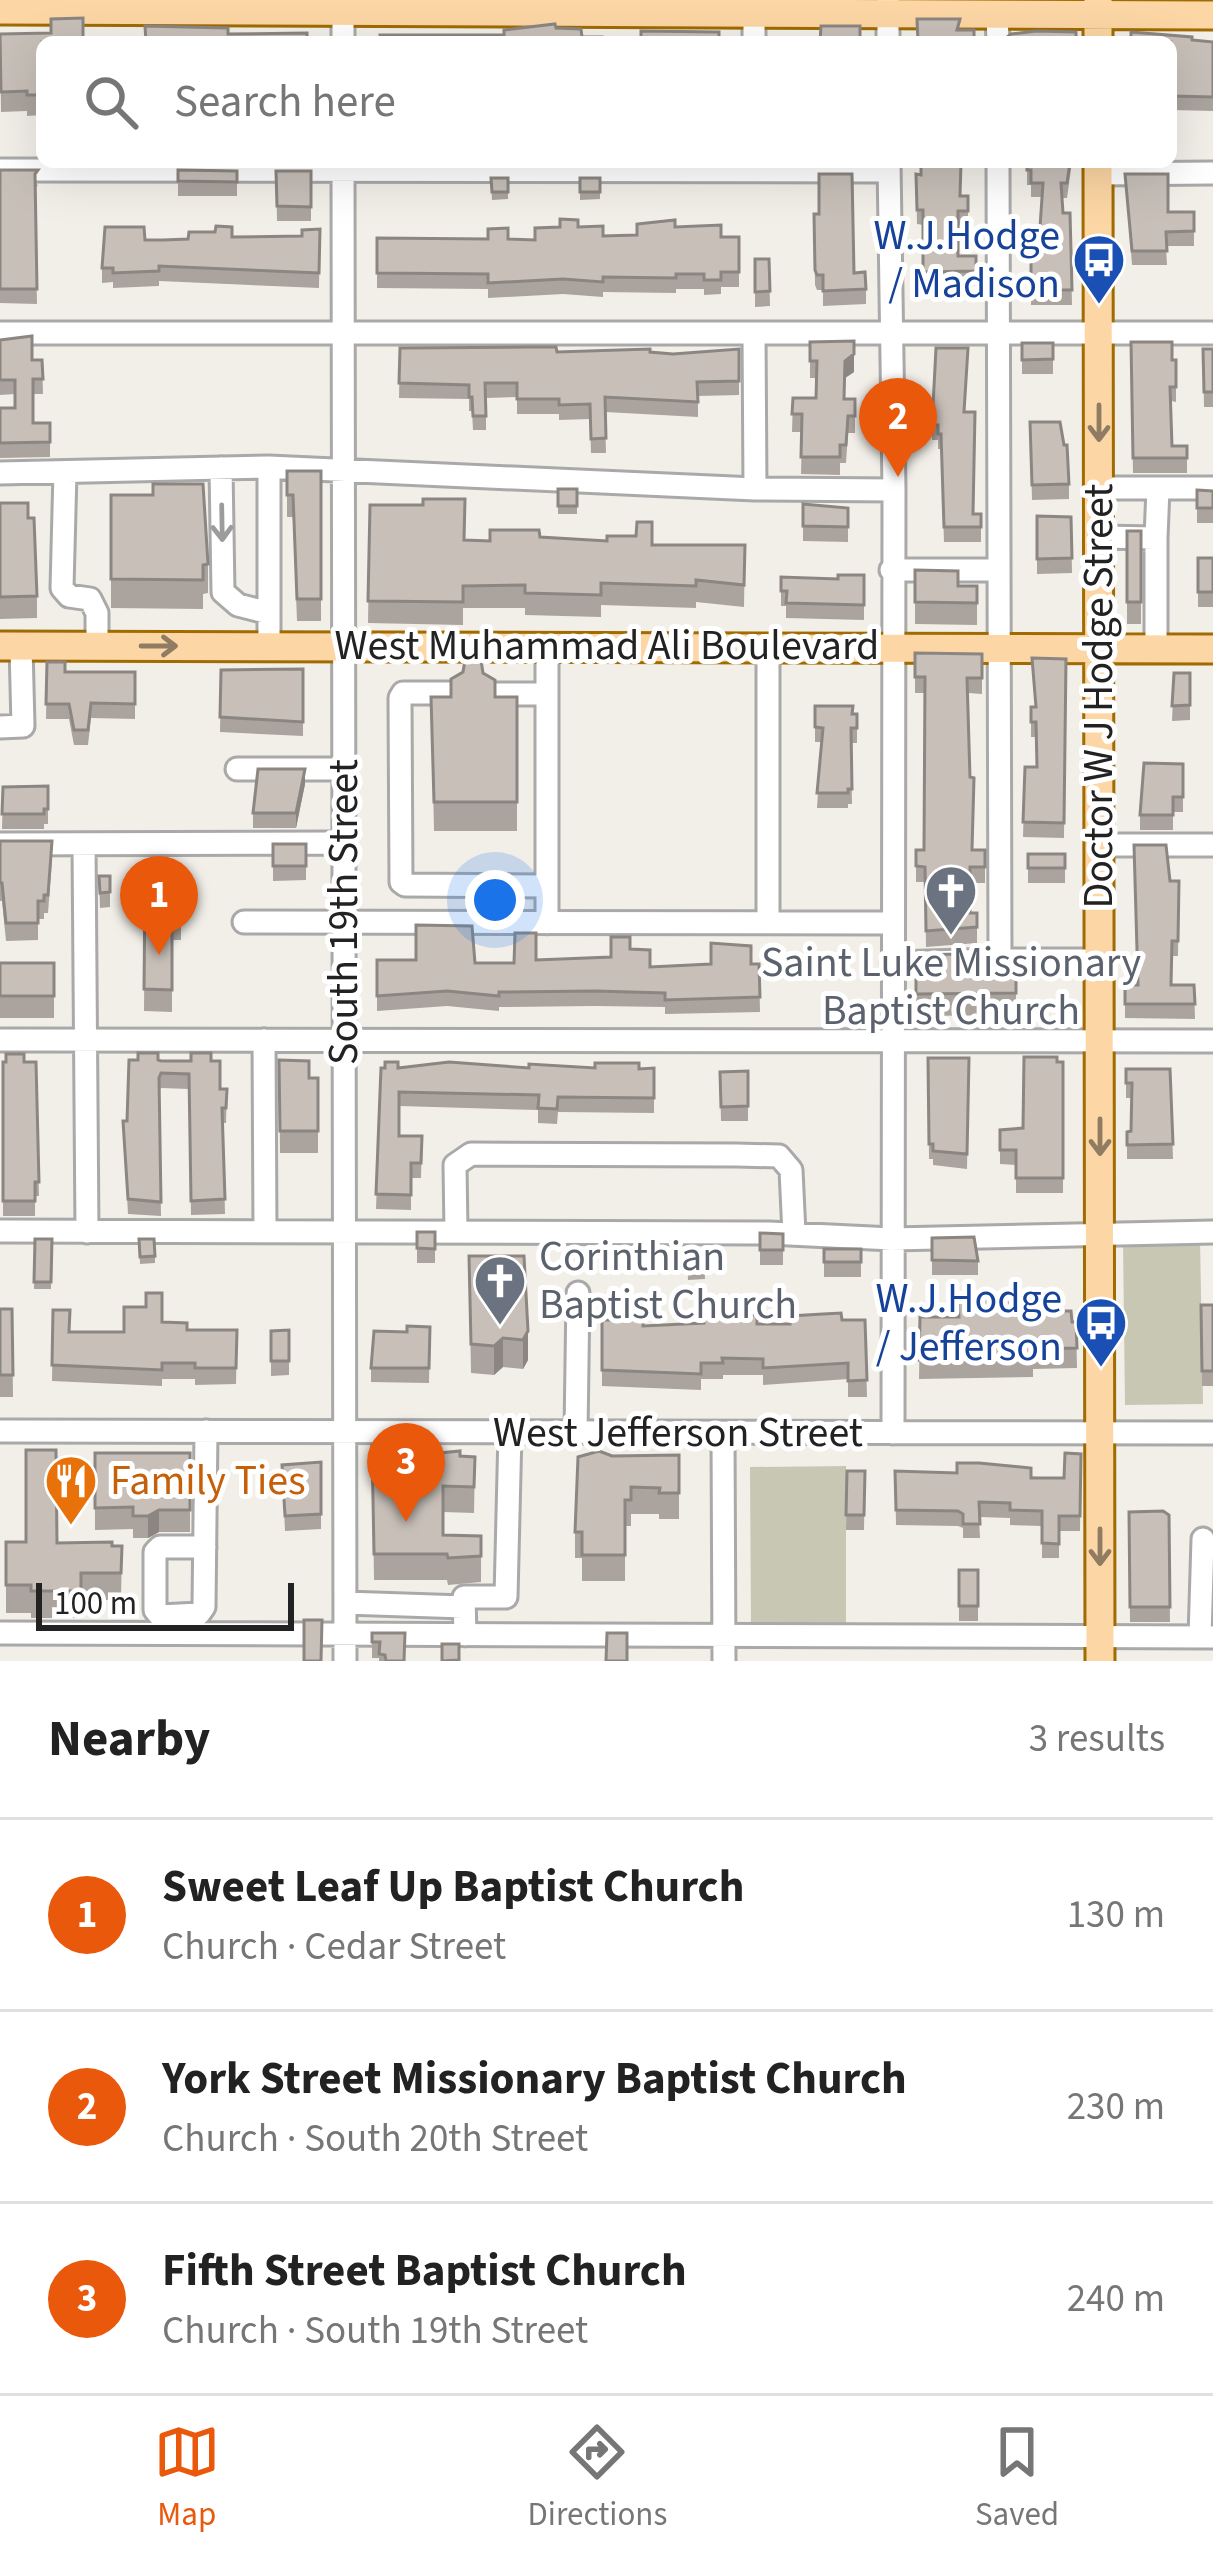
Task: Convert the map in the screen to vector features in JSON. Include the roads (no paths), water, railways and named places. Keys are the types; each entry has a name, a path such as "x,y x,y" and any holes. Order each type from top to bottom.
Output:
{"main road":[{"path":"0,10 82,5 343,6 754,28 888,19 998,28 1213,15"},
{"name":"Doctor W J Hodge Street","path":"1098,168 1100,1649"},
{"name":"West Muhammad Ali Boulevard","path":"11,646 1213,649"}],"street":[{"path":"0,170 172,168"},
{"name":"South 19th Street","path":"343,168 345,1661"},
{"path":"889,168 894,490 893,1433"},
{"path":"998,168 1000,960"},
{"path":"1098,168 1213,173"},
{"path":"0,333 1213,333"},
{"path":"754,333 755,489"},
{"path":"0,473 268,467 755,489 894,490"},
{"path":"268,467 269,646"},
{"path":"221,468 223,592 238,605 269,613"},
{"path":"64,472 62,588 69,596 94,604 97,646"},
{"path":"1099,488 1213,488"},
{"path":"1156,649 1158,488"},
{"path":"1100,537 1156,538"},
{"path":"891,570 999,570"},
{"path":"0,727 23,726 11,646"},
{"path":"547,646 547,923"},
{"path":"768,646 768,923"},
{"path":"452,693 403,693 400,698 401,881 405,885 547,886"},
{"path":"495,694 547,694"},
{"path":"237,769 343,769"},
{"path":"0,844 330,843 343,847"},
{"path":"84,844 87,1232"},
{"path":"1099,844 1213,845"},
{"path":"244,922 892,923"},
{"path":"892,963 1100,960"},
{"path":"0,1040 1213,1041"},
{"path":"264,1040 265,1232"},
{"path":"456,1232 455,1165 471,1154 736,1155 779,1156 791,1170 794,1234"},
{"path":"0,1231 794,1234 892,1239 1213,1232"},
{"path":"576,1432 578,1294"},
{"name":"West Jefferson Street","path":"0,1431 1213,1433"},
{"path":"205,1547 206,1431"},
{"path":"465,1634 464,1597 506,1597 510,1432"},
{"path":"723,1433 724,1661"},
{"path":"0,1633 724,1635 1100,1649 1206,1637 1203,1539"},
{"path":"345,1603 464,1607"}],"place":[{"name":"W.J.Hodge / Madison","path":"1099,306"},
{"name":"York Street Missionary Baptist Church","path":"898,477"},
{"name":"Saint Luke Missionary Baptist Church","path":"951,937"},
{"name":"Sweet Leaf Up Baptist Church","path":"159,955"},
{"name":"Corinthian Baptist Church","path":"500,1327"},
{"name":"W.J.Hodge / Jefferson","path":"1101,1369"},
{"name":"Fifth Street Baptist Church","path":"406,1522"},
{"name":"Family Ties","path":"71,1527"}]}
